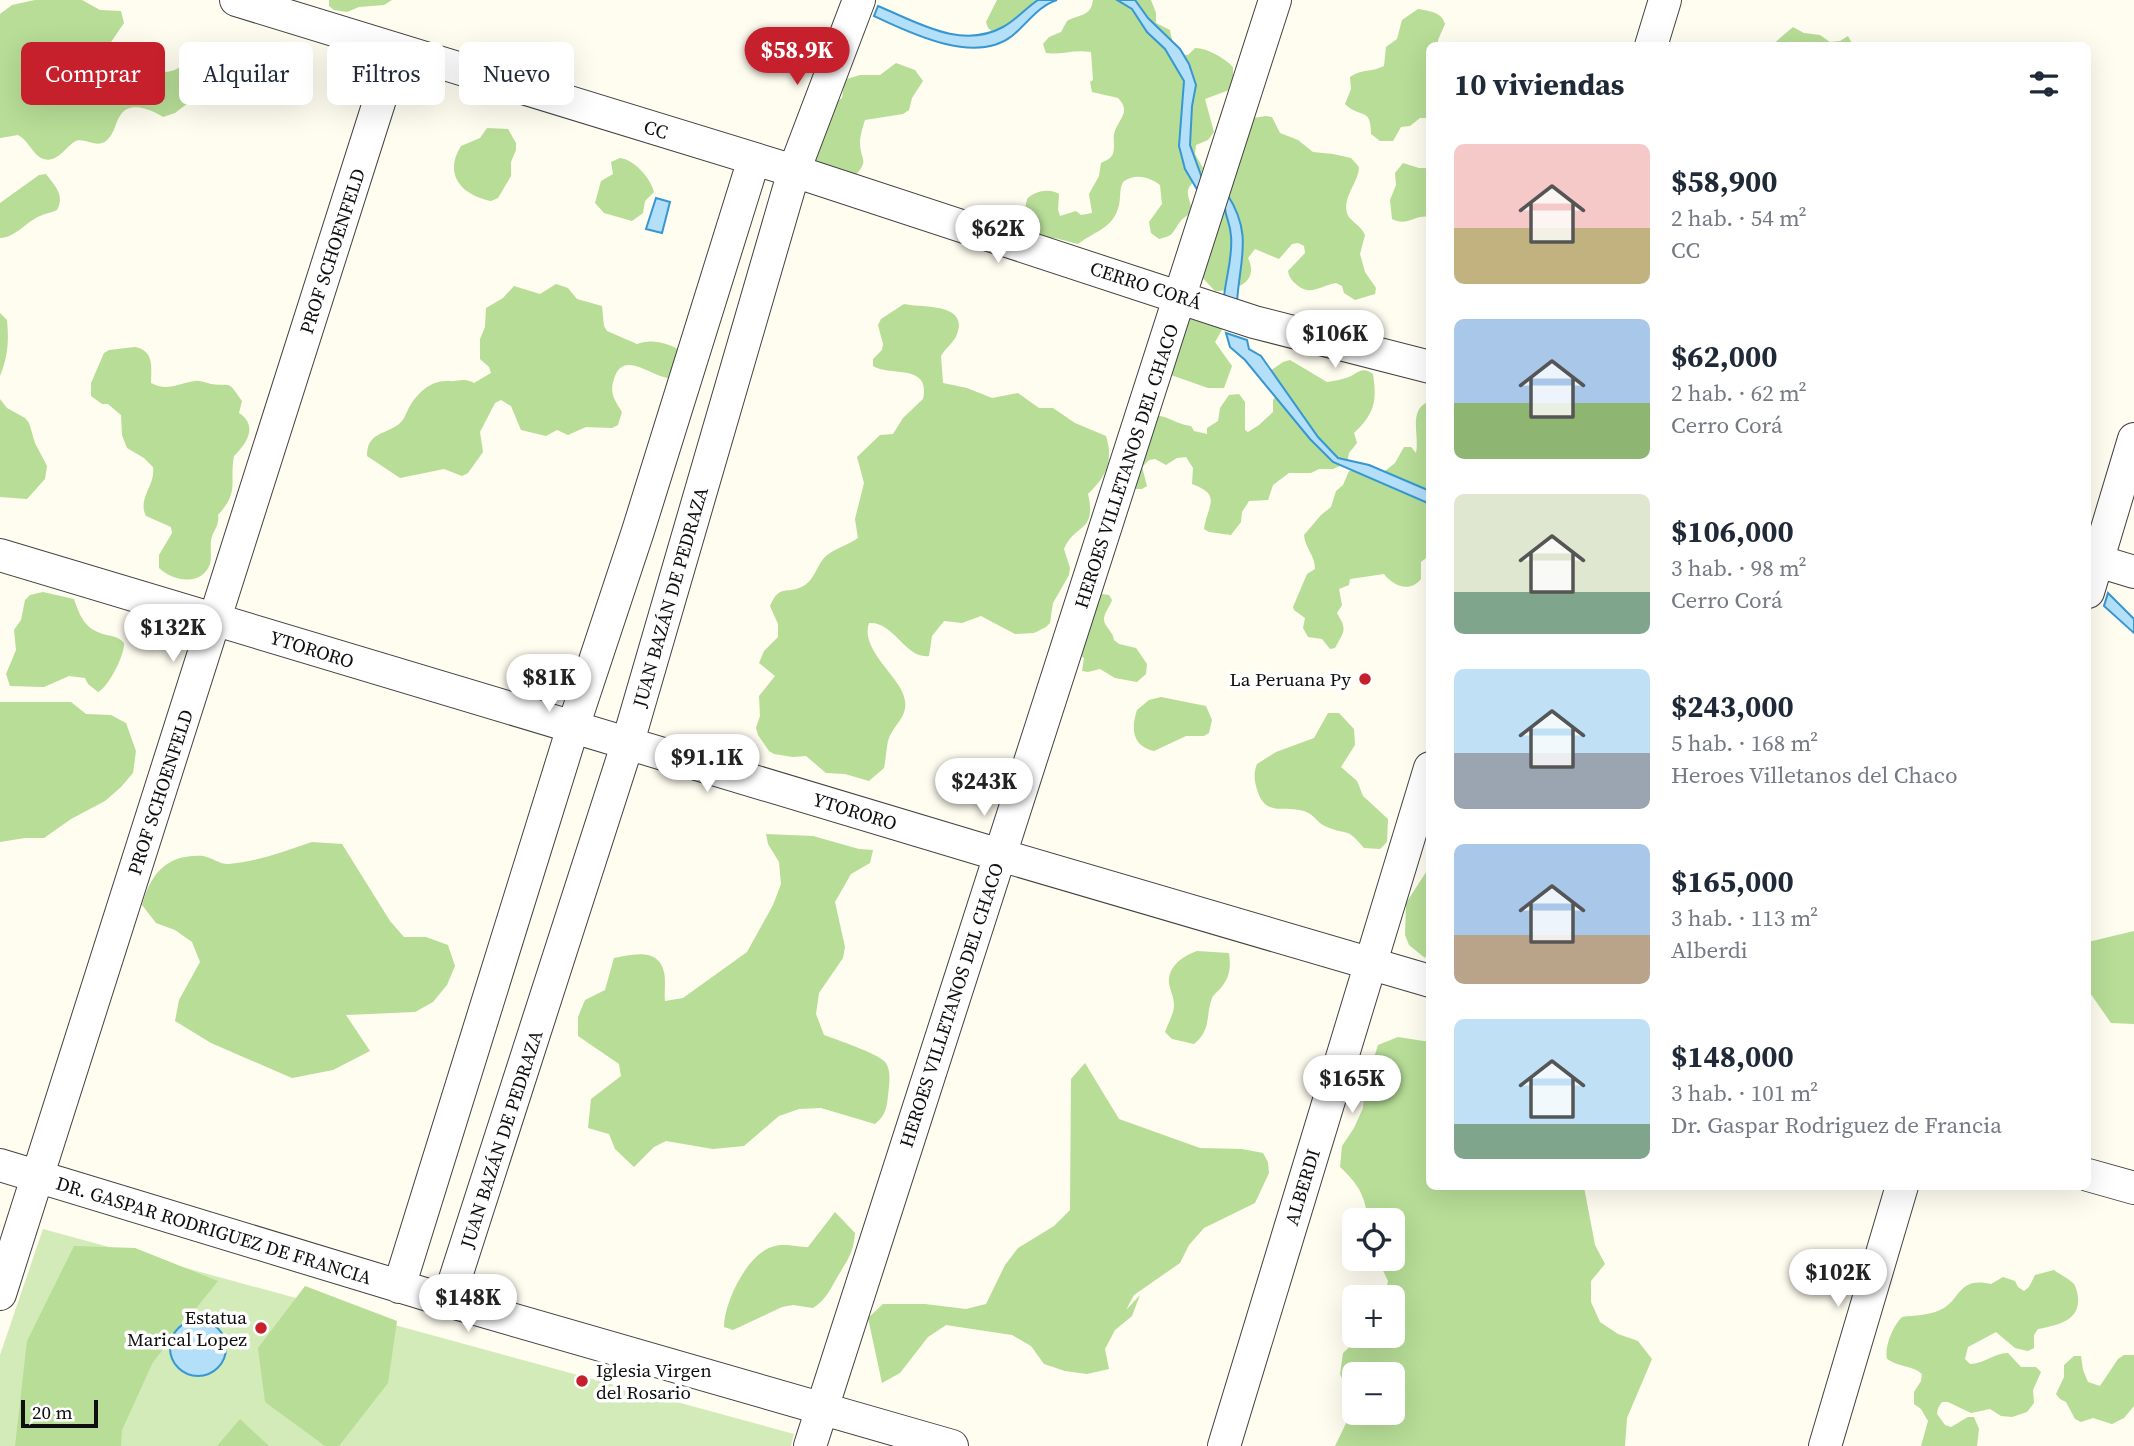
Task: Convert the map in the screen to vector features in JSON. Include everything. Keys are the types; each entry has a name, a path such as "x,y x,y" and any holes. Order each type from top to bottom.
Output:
{"street":[{"name":"CC","path":"236,0 373,42"},
{"name":"HEROES VILLETANOS DEL CHACO","path":"810,1446 1275,0"},
{"path":"1652,42 1665,0"},
{"name":"JUAN BAZÁN DE PEDRAZA","path":"448,1301 628,743 794,171 854,11"},
{"name":"CC","path":"445,64 794,171"},
{"name":"PROF SCHOENFELD","path":"0,1294 378,105"},
{"path":"400,1287 573,727 638,531 754,159"},
{"name":"CERRO CORÁ","path":"794,171 1254,322 1426,366"},
{"path":"2134,439 2091,574 2134,572"},
{"name":"YTORORO","path":"0,555 1426,980"},
{"name":"ALBERDI","path":"1224,1446 1426,781"},
{"name":"DR. GASPAR RODRIGUEZ DE FRANCIA","path":"0,1165 400,1287 952,1446"},
{"path":"2091,1176 2134,1188"},
{"path":"1825,1446 1901,1190"}],"green space":[{"path":"35,0 82,0 100,10 121,11 124,23 111,42 21,42 21,105 165,105 165,72 179,68 179,105 186,105 175,113 163,117 143,108 127,109 106,141 98,144 81,140 74,142 56,158 46,160 35,153 18,135 0,138 0,14 12,5"},
{"path":"329,0 392,0 384,5 359,7 347,12 334,10 329,6"},
{"path":"997,0 1044,0 1021,22 993,32 986,22"},
{"path":"1093,0 1151,0 1156,13 1156,23 1170,30 1173,43 1180,53 1188,55 1195,48 1205,50 1233,67 1229,90 1205,99 1214,132 1208,140 1196,145 1195,154 1203,168 1188,189 1190,211 1172,234 1164,238 1159,239 1151,233 1149,222 1162,204 1160,185 1147,178 1137,177 1123,182 1119,205 1113,219 1078,244 1020,232 1027,199 1038,192 1051,191 1059,194 1060,216 1076,211 1081,215 1092,213 1089,194 1099,176 1101,163 1111,157 1113,152 1114,134 1123,116 1124,107 1118,98 1092,92 1091,52 1046,53 1043,44 1049,37 1061,32 1067,21 1087,12"},
{"path":"1418,9 1431,11 1445,24 1438,42 1426,42 1426,118 1420,118 1410,126 1401,127 1393,141 1380,141 1371,134 1367,116 1345,104 1351,89 1350,77 1384,66 1386,47 1397,39 1402,20"},
{"path":"1793,27 1804,33 1820,35 1830,42 1776,42"},
{"path":"1848,36 1851,42 1830,42 1840,41"},
{"path":"896,63 915,70 923,81 912,98 909,110 903,114 865,120 860,142 863,164 853,178 816,172 809,142 821,113 842,98 847,79 860,75 880,75"},
{"path":"1272,117 1280,133 1298,140 1313,152 1351,158 1359,167 1346,207 1348,216 1365,235 1360,254 1365,272 1376,288 1375,294 1355,300 1344,293 1342,286 1336,283 1312,290 1297,285 1288,271 1305,253 1304,246 1298,243 1292,244 1279,259 1255,249 1248,258 1251,274 1237,287 1215,291 1197,272 1253,118"},
{"path":"487,128 508,129 516,143 511,176 498,198 491,201 464,189 458,182 454,166 461,146 480,138"},
{"path":"620,158 641,170 654,192 645,201 643,213 632,221 604,213 595,203 601,181 613,174 611,162"},
{"path":"1403,163 1426,168 1426,217 1403,222 1392,219 1390,200 1396,185 1395,173"},
{"path":"46,174 59,195 57,210 35,218 11,235 0,238 0,203 39,175"},
{"path":"556,284 568,288 577,299 602,306 607,331 637,344 660,342 682,352 670,378 640,367 625,365 615,376 612,386 614,399 622,412 618,425 612,428 586,427 568,435 557,430 546,436 521,430 511,406 501,400 495,403 480,432 483,452 468,473 462,476 444,469 400,478 367,456 373,438 399,424 413,401 426,388 442,381 464,380 474,383 491,373 489,367 480,359 480,339 485,327 486,308 503,298 514,286 540,294"},
{"path":"904,304 941,309 956,316 959,324 957,334 941,356 943,383 967,388 992,398 1018,393 1039,408 1053,408 1075,423 1106,436 1109,461 1104,475 1088,494 1090,515 1087,522 1064,549 1070,568 1069,575 1053,603 1050,623 1046,627 1034,633 1015,634 981,616 962,623 944,621 932,636 929,656 913,652 886,628 869,623 872,648 899,686 904,696 905,710 888,741 884,768 869,781 845,774 826,773 806,756 793,757 769,751 756,728 760,716 759,696 775,676 759,663 764,651 778,637 778,624 770,606 777,594 805,585 824,558 858,538 855,519 864,483 857,457 880,435 893,434 903,418 923,399 924,388 921,380 915,376 873,366 873,359 882,350 878,325 881,319"},
{"path":"0,313 7,320 8,335 0,376"},
{"path":"1180,313 1223,328 1215,342 1232,366 1224,388 1208,388 1168,374"},
{"path":"135,347 149,356 151,383 157,386 168,387 197,381 231,387 242,401 239,413 248,424 246,441 234,456 231,493 218,515 212,537 210,564 201,576 194,579 180,579 159,568 159,555 172,533 171,527 146,516 144,503 152,480 153,467 127,448 122,435 121,415 108,404 102,404 91,396 91,383 104,353"},
{"path":"1290,360 1327,382 1365,370 1373,374 1373,406 1354,433 1357,443 1349,453 1347,463 1311,473 1289,473 1273,485 1268,500 1249,501 1242,512 1241,522 1231,535 1204,529 1210,497 1202,488 1192,484 1193,468 1186,457 1177,458 1166,465 1155,459 1149,460 1142,467 1147,486 1136,489 1134,486 1152,415 1191,426 1194,431 1207,434 1207,428 1218,421 1220,408 1229,395 1239,394 1245,402 1245,430 1248,432 1273,412 1273,400 1279,392 1270,371"},
{"path":"0,399 7,408 29,423 35,443 47,466 45,479 27,499 0,497"},
{"path":"1426,403 1426,558 1421,562 1421,579 1407,587 1397,585 1384,574 1350,579 1349,585 1339,589 1342,605 1337,613 1343,633 1335,648 1330,649 1322,639 1308,637 1303,628 1305,618 1293,607 1307,574 1315,569 1304,535 1331,507 1336,491 1343,485 1349,471 1385,471 1395,463 1404,447 1411,447 1416,453 1417,416"},
{"path":"43,592 74,599 87,625 103,634 117,637 124,643 116,670 98,692 85,678 69,676 44,687 10,686 6,674 16,650 14,630 21,620 25,600 30,595"},
{"path":"1102,594 1109,595 1112,600 1104,621 1114,640 1136,648 1147,664 1146,674 1137,682 1115,678 1100,669 1082,671 1084,658 1076,652 1097,598"},
{"path":"1161,697 1206,706 1212,720 1209,733 1204,736 1186,736 1154,751 1141,745 1134,730 1137,710 1149,700"},
{"path":"0,702 71,702 86,714 111,715 126,723 136,751 133,773 105,801 71,819 44,838 0,842"},
{"path":"1328,713 1339,713 1354,729 1355,745 1341,767 1357,781 1363,796 1388,819 1387,842 1380,849 1364,848 1350,834 1324,826 1311,814 1274,808 1264,803 1259,796 1255,777 1257,764 1276,752 1314,738"},
{"path":"766,834 813,836 859,849 873,850 870,863 851,874 835,902 845,947 843,958 819,993 816,1014 824,1035 866,1051 885,1062 890,1078 885,1111 875,1124 821,1108 799,1109 779,1116 744,1146 713,1149 666,1141 654,1147 634,1167 615,1149 609,1134 588,1128 591,1099 621,1076 619,1064 578,1036 578,1017 585,1000 605,990 614,958 644,954 656,959 664,972 665,1001 683,998 747,952 773,905 781,884 779,862 768,844"},
{"path":"312,842 342,844 390,921 404,937 426,937 448,945 455,966 447,985 433,1002 415,1012 346,1015 370,1051 333,1070 292,1078 211,1043 175,1021 179,1000 200,962 192,942 175,930 156,923 142,905 156,875 170,862 179,858 203,856 225,864 239,863 271,856"},
{"path":"1426,872 1425,958 1409,945 1405,935 1406,903"},
{"path":"2134,931 2134,1024 2111,1023 2091,994 2091,941"},
{"path":"1197,951 1229,953 1230,963 1225,981 1212,998 1203,1033 1194,1044 1172,1039 1165,1032 1174,1008 1169,977 1182,959"},
{"path":"1398,1037 1426,1041 1426,1190 1585,1190 1595,1245 1605,1264 1591,1281 1591,1302 1600,1322 1618,1334 1638,1341 1652,1359 1627,1418 1625,1446 1335,1446 1345,1425 1405,1425 1405,1362 1342,1362 1342,1378 1340,1374 1343,1353 1348,1348 1405,1348 1405,1285 1387,1285 1383,1271 1405,1271 1405,1208 1366,1208 1360,1190 1340,1167 1342,1146 1363,1108 1365,1086 1378,1045"},
{"path":"1085,1063 1119,1119 1200,1148 1242,1149 1263,1153 1268,1162 1269,1173 1255,1203 1204,1228 1189,1245 1180,1263 1134,1295 1126,1310 1140,1295 1132,1316 1115,1330 1105,1349 1109,1369 1087,1374 1065,1371 1044,1364 1031,1346 1012,1335 946,1325 928,1337 900,1373 882,1383 868,1318 883,1304 925,1304 966,1309 986,1304 1005,1265 1018,1248 1054,1226 1070,1210 1071,1079"},
{"path":"835,1212 855,1233 854,1240 847,1260 822,1301 813,1308 793,1305 782,1307 733,1330 724,1327 728,1305 739,1279 756,1258 765,1250 779,1245 808,1247"},
{"path":"43,1229 794,1434 791,1446 0,1446 0,1355"},
{"path":"74,1246 135,1248 218,1281 153,1362 122,1430 121,1446 15,1446 27,1341"},
{"path":"2054,1270 2071,1281 2076,1288 2078,1306 2071,1317 2059,1324 2038,1329 2034,1335 2034,1348 2028,1351 2015,1348 1996,1332 1968,1347 1965,1359 1970,1364 1975,1364 2008,1353 2021,1367 2036,1367 2041,1372 2033,1390 2034,1403 2027,1412 2012,1417 2001,1416 1990,1409 1971,1413 1948,1402 1942,1402 1937,1414 1945,1425 1951,1427 1968,1417 1974,1417 1979,1429 1977,1446 1921,1446 1928,1421 1921,1409 1914,1404 1914,1392 1922,1374 1887,1359 1886,1354 1893,1331 1902,1317 1940,1310 1965,1286 1972,1283 1991,1284 2003,1277 2015,1281 2024,1291 2035,1275"},
{"path":"305,1286 397,1321 388,1383 339,1446 325,1446 265,1402 258,1348"},
{"path":"2124,1355 2134,1355 2134,1406 2124,1418 2112,1424 2093,1418 2081,1422 2075,1419 2066,1402 2056,1394 2064,1377 2064,1365 2074,1356 2081,1356 2088,1382 2100,1386 2118,1359"},
{"path":"240,1419 269,1446 217,1446"}],"water":[{"path":"1038,0 1057,0 1038,11 1012,36 997,44 980,48 943,43 874,16 878,6 939,31 971,36 1003,27"},
{"path":"1117,0 1135,0 1148,18 1180,49 1189,64 1196,85 1190,145 1202,178 1198,191 1185,169 1179,146 1184,81 1165,49 1147,32 1132,9"},
{"path":"1227,194 1235,208 1242,234 1237,302 1224,297 1231,244 1225,212"},
{"path":"656,198 670,202 662,233 646,229"},
{"path":"1226,333 1247,340 1249,349 1261,356 1318,437 1338,458 1369,465 1426,489 1426,502 1333,462 1310,439 1245,360 1230,347"},
{"path":"2108,593 2134,619 2134,633 2104,606"},
{"path":"198,1320 213,1325 221,1333 226,1348 221,1363 213,1371 198,1376 183,1371 175,1363 170,1348 175,1333 183,1325"}],"place":[{"name":"La Peruana Py","path":"1365,679"},
{"name":"Estatua Marical Lopez","path":"261,1328"},
{"name":"Iglesia Virgen del Rosario","path":"582,1381"}]}
